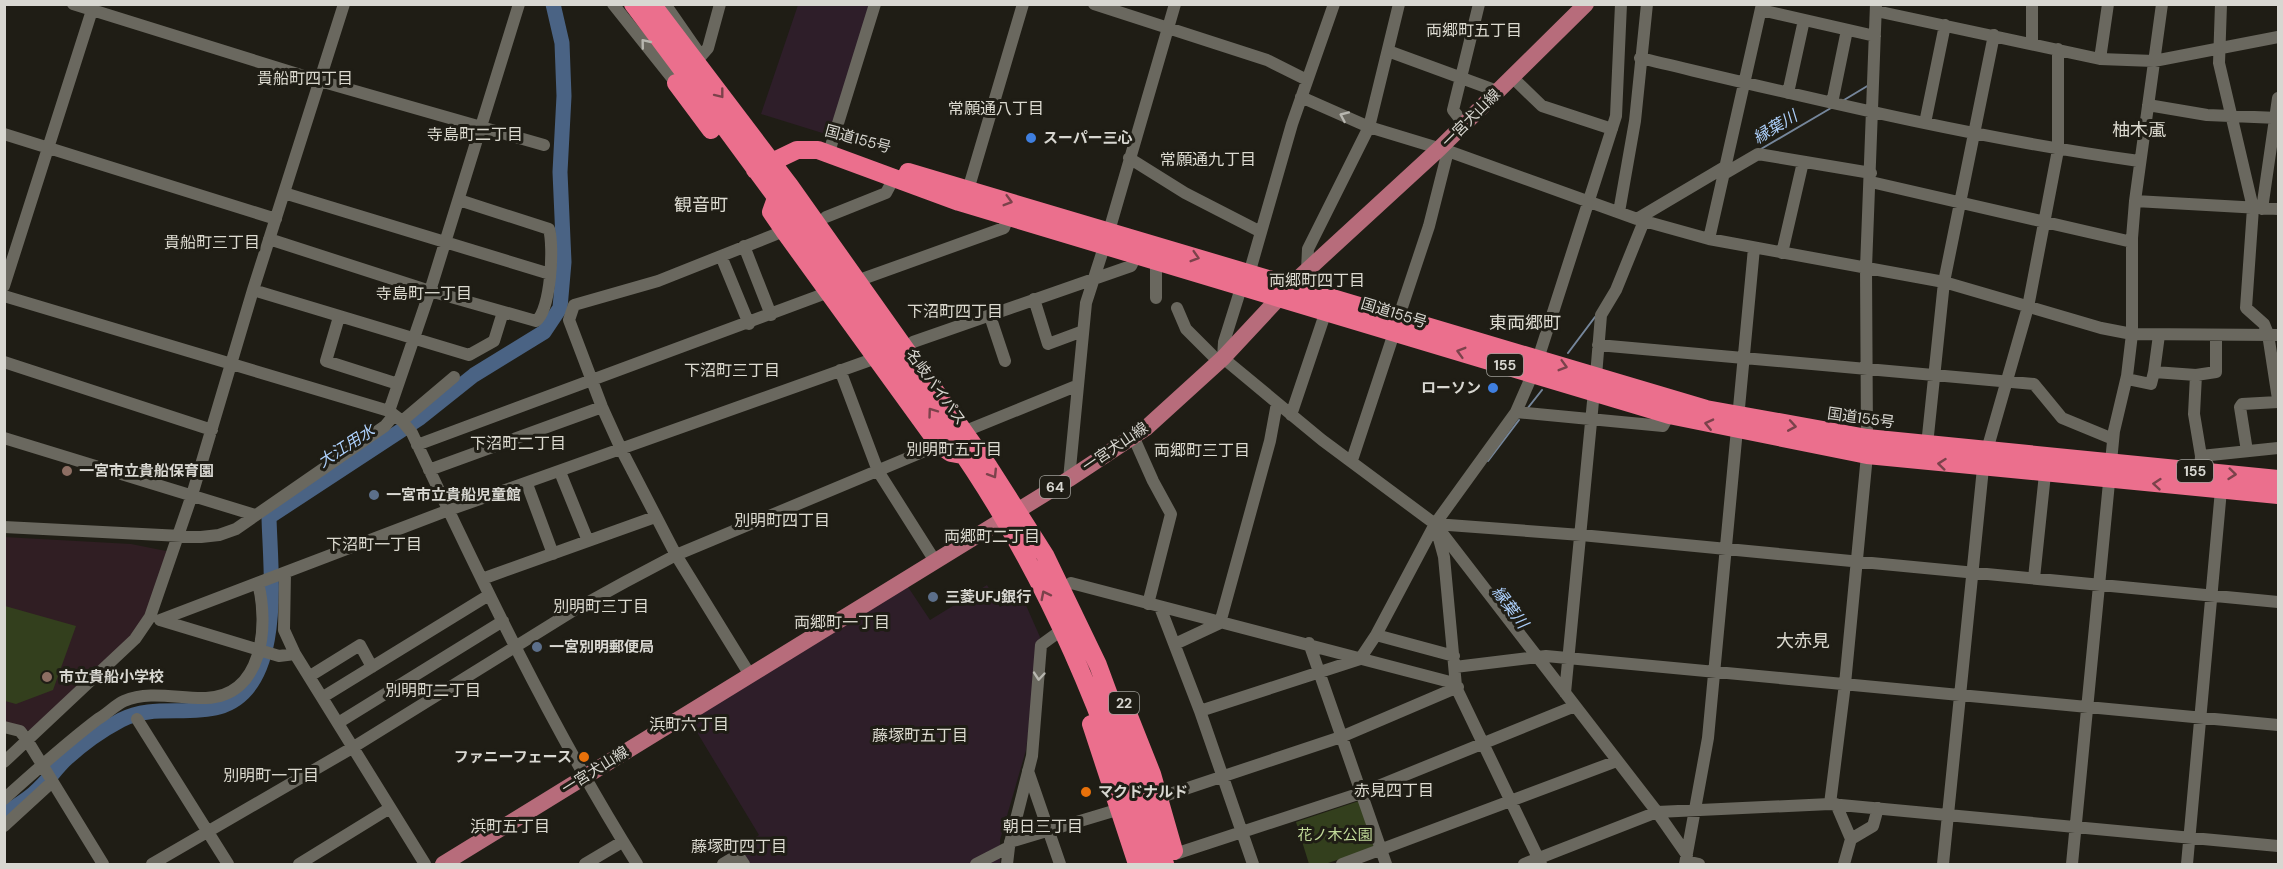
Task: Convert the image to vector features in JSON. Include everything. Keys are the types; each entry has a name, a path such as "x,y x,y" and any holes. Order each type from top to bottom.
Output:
{"highway":[{"name":"名岐バイパス","path":"633,4 678,75 737,145 765,163"},
{"name":"名岐バイパス","path":"652,4 684,48 702,64 783,192 962,455 1045,555 1098,665 1171,861"},
{"name":"国道155号","path":"765,163 781,150 806,145 830,149 968,190 1106,239 1245,281 1278,299 1326,311 1397,324"},
{"name":"国道155号","path":"765,163 798,150 818,150 1008,217 1106,239 1136,256 1156,262 1245,281 1291,285 1397,324 1595,384 1706,409 1736,423"},
{"name":"22","path":"939,445 771,212 783,192 804,189 865,278 958,404 960,427"},
{"name":"名岐バイパス","path":"783,192 960,427 1011,515 1063,629 1116,757 1144,859"},
{"name":"国道155号","path":"1595,384 1669,415 1736,423 1867,447 2110,472 2221,490 2278,495"},
{"path":"939,445 951,453 962,455"},
{"name":"国道155号","path":"1867,447 1927,445 2045,474 2110,472 2200,464 2278,479"},
{"name":"22","path":"1045,555 1062,570 1071,583 1109,664 1152,774 1171,861"},
{"name":"22","path":"1081,672 1084,702 1126,831 1144,859"},
{"path":"1133,760 1152,774"}],"main road":[{"name":"一宮犬山線","path":"442,864 1011,515 1133,436 1221,360 1307,270 1444,150 1464,124 1586,4"}],"street":[{"path":"73,4 93,8 320,81 544,145"},
{"path":"155,618 253,290 344,4"},
{"path":"519,4 482,128 398,384 400,420 417,444 489,595 583,778 637,864"},
{"path":"613,4 678,75"},
{"path":"665,4 702,64"},
{"path":"702,64 720,4"},
{"path":"830,149 875,4"},
{"path":"968,190 1023,4"},
{"path":"1095,4 1267,60 1308,80"},
{"path":"1069,479 1076,387 1086,303 1175,4"},
{"path":"1221,360 1224,342 1261,232 1301,97 1334,4"},
{"path":"1307,270 1308,249 1369,127 1399,4"},
{"path":"1464,124 1453,110 1479,4"},
{"path":"1200,711 1360,659 1376,635 1435,524 1516,412 1535,366 1616,116 1621,4"},
{"path":"1619,212 1635,121 1647,4"},
{"path":"2031,42 2032,4"},
{"path":"2100,59 2108,4"},
{"path":"2072,864 2113,439 2127,379 2132,334 2132,242 2139,161 2162,4"},
{"path":"2221,4 2218,50 2258,208"},
{"path":"1709,239 1761,7 1804,20 1875,36"},
{"path":"4,286 93,8"},
{"path":"1844,864 1851,839 1833,804 1867,447 1866,268 1876,8 2100,59 2154,61 2278,37"},
{"path":"1788,93 1804,20"},
{"path":"1925,123 1945,25"},
{"path":"1832,103 1847,30"},
{"path":"1927,445 1944,282 1994,35"},
{"path":"1943,864 1985,459 2028,307 2058,150 2058,49"},
{"path":"1389,51 1497,91"},
{"path":"1640,58 1974,134 2058,150 2139,161"},
{"path":"1512,76 1542,106 1612,129"},
{"path":"1301,97 1369,127 1444,150 1640,220 1709,239 1944,282 2101,328 2132,334 2273,334"},
{"path":"2247,451 2240,407 2242,404 2278,401 2273,334 2246,308 2258,208 2277,118 2278,98"},
{"path":"2148,105 2233,116 2277,118"},
{"path":"4,134 276,219"},
{"path":"1352,460 1429,226 1444,150"},
{"path":"1565,693 1601,315 1616,290 1640,220 1758,154 1871,178 1960,202 2132,242"},
{"path":"1130,158 1185,193 1261,232"},
{"path":"1782,253 1803,162"},
{"path":"825,217 886,193 894,178"},
{"path":"284,193 445,244 550,274"},
{"path":"269,239 503,312 536,321 542,317 550,274 549,228 459,200"},
{"path":"2135,201 2278,209"},
{"path":"865,278 1004,228 1008,217"},
{"path":"750,675 655,517 602,407 569,320 574,305 658,281 784,231"},
{"path":"744,246 771,315"},
{"path":"1686,860 1704,773 1754,248"},
{"path":"721,256 749,324"},
{"path":"913,342 1131,266 1136,256"},
{"path":"1156,262 1156,298"},
{"path":"253,290 469,355 494,341 503,312"},
{"path":"417,444 675,348 749,324 829,292"},
{"path":"4,296 232,363 400,420"},
{"path":"1034,299 1048,344 1083,331"},
{"path":"1177,308 1186,329 1221,360 1435,524 1657,812 1686,860 1699,864"},
{"path":"1291,415 1326,311"},
{"path":"990,316 1005,361"},
{"path":"339,317 326,361 398,384"},
{"path":"2127,379 2151,384 2160,335"},
{"path":"2154,372 2196,375 2216,372 2216,335"},
{"path":"1598,345 2034,384 2062,417 2113,439"},
{"path":"4,762 155,618 259,583 449,510 876,358"},
{"path":"4,362 212,430"},
{"path":"840,370 878,471 935,561"},
{"path":"2196,375 2194,414 2200,464 2247,451 2278,448"},
{"path":"4,527 219,535 236,529 385,426 400,420 454,377"},
{"path":"960,427 1076,387"},
{"path":"1175,644 1220,623 1270,441 1277,403"},
{"path":"429,470 602,407"},
{"path":"1516,412 1663,426 1669,415"},
{"path":"1133,436 1171,514 1154,605 1175,644 1252,864"},
{"path":"4,438 255,515"},
{"path":"152,864 454,687 576,609 676,555 939,445"},
{"path":"560,472 588,541"},
{"path":"2034,578 2045,474"},
{"path":"527,484 553,554"},
{"path":"2187,864 2221,490"},
{"path":"482,579 655,517"},
{"path":"1435,524 1581,535 2278,602"},
{"path":"1435,524 1444,557 1457,687"},
{"path":"281,574 284,630 295,654 425,864"},
{"path":"4,799 69,740 123,702 147,696 207,698 225,695 248,677 260,650 262,598 259,583"},
{"path":"1071,583 1220,623 1309,643 1360,659 1454,683 1485,744 1539,862"},
{"path":"322,697 489,595"},
{"path":"155,618 276,655 295,654"},
{"path":"338,723 503,621"},
{"path":"1007,864 1032,756 1041,645 1063,629"},
{"path":"1376,635 1455,662 1537,656 1568,658 2278,724"},
{"path":"1309,643 1386,864"},
{"path":"310,676 360,645 372,667"},
{"path":"1158,798 1341,736 1457,687"},
{"path":"1171,861 1241,832 1361,793 1575,706"},
{"path":"137,719 228,864"},
{"path":"4,727 20,731 27,740 103,864"},
{"path":"1342,864 1382,851 1511,799 1617,761"},
{"path":"1028,770 1059,864"},
{"path":"4,826 52,781"},
{"path":"1524,864 1539,862 1657,812 1833,804 2278,846"},
{"path":"299,864 390,808"},
{"path":"1851,839 1873,826 1878,808"},
{"path":"976,864 1010,844 1049,830 1120,810"},
{"path":"585,864 622,842"},
{"path":"723,864 738,855 744,864"}],"shaded area":[{"path":"798,5 874,5 832,136 761,114"},
{"name":"市立貴船小学校","path":"4,537 131,544 171,552 160,591 136,630 34,732 5,724"},
{"path":"904,581 930,620 987,585 1000,607 1021,594 1040,637 1026,750 1000,840 1000,864 748,864 738,849 759,835 689,719"}],"green space":[{"path":"5,606 76,626 53,690 16,704 5,701"},
{"name":"花ノ木公園","path":"1359,801 1374,848 1325,864 1309,864 1296,822"}],"waterway":[{"name":"大江用水","path":"4,814 34,793 78,749 121,720 145,712 194,711 219,707 240,696 255,677 265,652 270,624 269,517 420,418 474,375 544,332 560,308 564,262 560,172 564,96 562,43 553,4"},
{"name":"縁葉川","path":"1844,100 1869,85"},
{"name":"縁葉川","path":"1761,149 1831,108"},
{"name":"縁葉川","path":"1568,353 1595,317"},
{"name":"縁葉川","path":"1527,409 1542,390"},
{"name":"縁葉川","path":"1488,461 1519,420"}],"place":[{"name":"スーパー三心","path":"1031,138"},
{"name":"ローソン","path":"1493,388"},
{"name":"一宮市立貴船保育園","path":"67,471"},
{"name":"一宮市立貴船児童館","path":"374,495"},
{"name":"三菱UFJ銀行","path":"933,597"},
{"name":"一宮別明郵便局","path":"537,647"},
{"name":"市立貴船小学校","path":"47,677"},
{"name":"ファニーフェース","path":"584,757"},
{"name":"マクドナルド","path":"1086,792"}],"district":[{"name":"両郷町五丁目","path":"1474,30"},
{"name":"貴船町四丁目","path":"305,78"},
{"name":"常願通八丁目","path":"996,108"},
{"name":"柚木颪","path":"2139,130"},
{"name":"寺島町二丁目","path":"475,134"},
{"name":"常願通九丁目","path":"1208,159"},
{"name":"観音町","path":"701,205"},
{"name":"貴船町三丁目","path":"212,242"},
{"name":"両郷町四丁目","path":"1317,280"},
{"name":"寺島町一丁目","path":"424,293"},
{"name":"下沼町四丁目","path":"955,311"},
{"name":"東両郷町","path":"1525,323"},
{"name":"下沼町三丁目","path":"732,370"},
{"name":"下沼町二丁目","path":"518,443"},
{"name":"別明町五丁目","path":"954,449"},
{"name":"両郷町三丁目","path":"1202,450"},
{"name":"別明町四丁目","path":"782,520"},
{"name":"両郷町二丁目","path":"992,536"},
{"name":"下沼町一丁目","path":"374,544"},
{"name":"別明町三丁目","path":"601,606"},
{"name":"両郷町一丁目","path":"842,622"},
{"name":"大赤見","path":"1803,641"},
{"name":"別明町二丁目","path":"433,690"},
{"name":"浜町六丁目","path":"689,724"},
{"name":"藤塚町五丁目","path":"920,735"},
{"name":"別明町一丁目","path":"271,775"},
{"name":"赤見四丁目","path":"1394,790"},
{"name":"浜町五丁目","path":"510,826"},
{"name":"朝日三丁目","path":"1043,826"},
{"name":"藤塚町四丁目","path":"739,846"}]}
